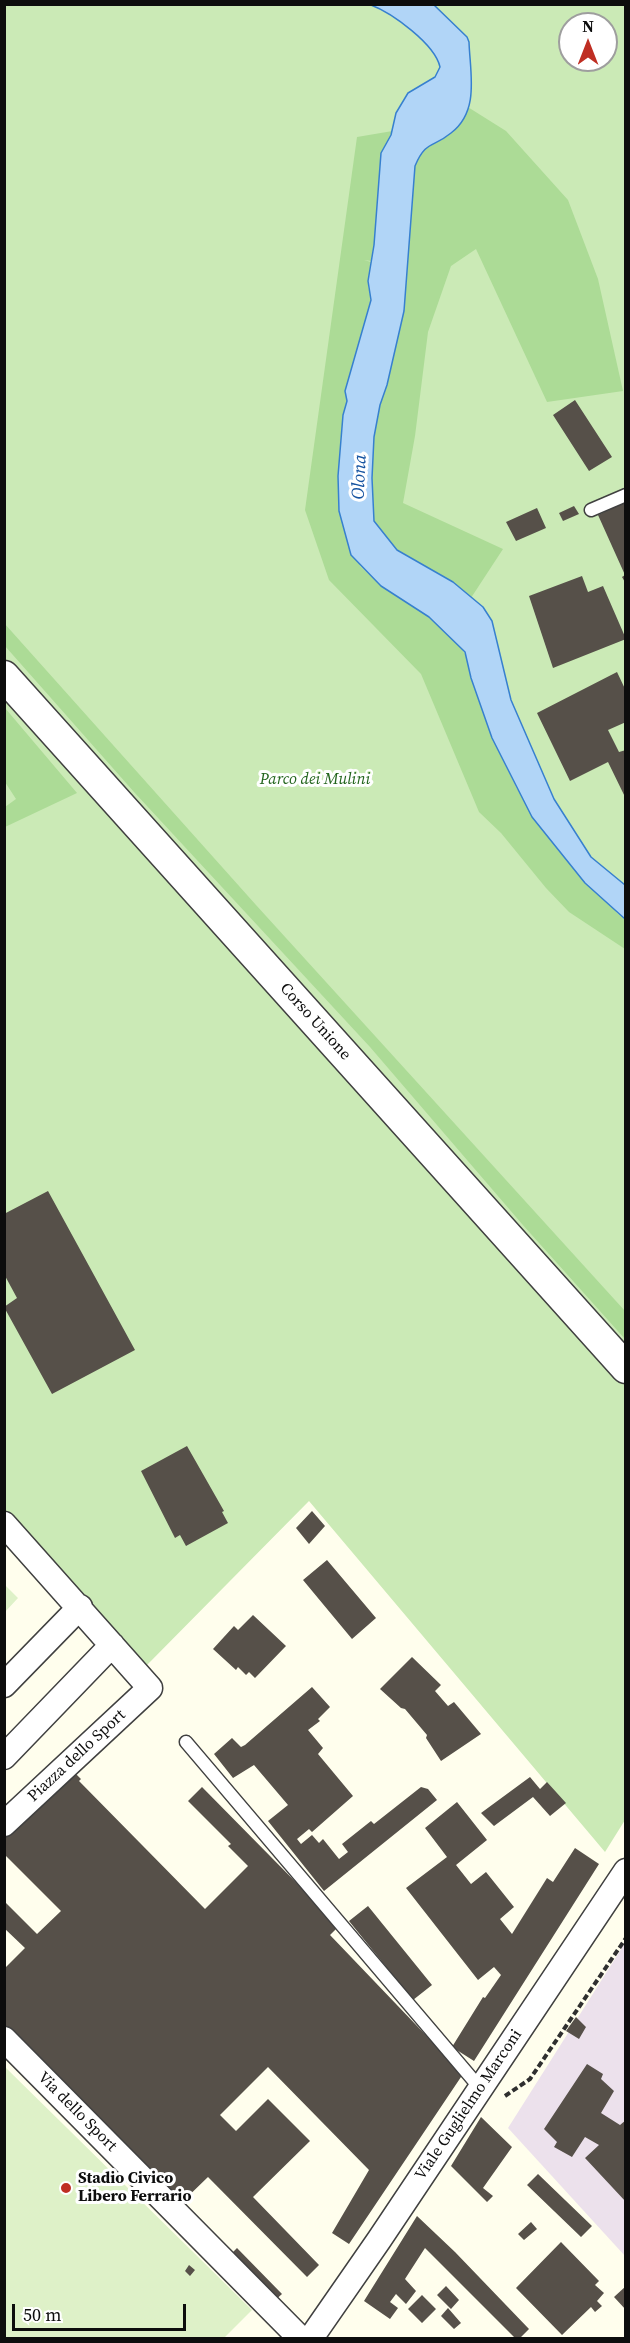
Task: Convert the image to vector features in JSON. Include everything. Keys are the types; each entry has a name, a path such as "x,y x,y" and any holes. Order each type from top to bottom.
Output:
{"street":[{"name":"Corso Unione","path":"4,676 626,1368"},
{"path":"4,1524 112,1645 4,1757"},
{"path":"4,1685 80,1607"},
{"name":"Piazza dello Sport","path":"4,1824 150,1688 112,1645"},
{"name":"Viale Guglielmo Marconi","path":"311,2338 626,1870"},
{"name":"Via dello Sport","path":"4,2038 300,2338"}],"lane":[{"path":"591,510 626,495"},
{"path":"186,1742 480,2088"}],"shaded area":[{"path":"625,1943 625,2256 508,2128"}],"green space":[{"name":"Parco dei Mulini","path":"5,5 625,5 625,1820 605,1852 309,1501 147,1665 5,1512"},
{"path":"463,104 506,131 568,200 598,279 623,391 547,402 476,249 451,266 428,332 415,436 403,503 503,549 467,604 373,533 367,444 401,265 364,260 371,262 368,286 371,299 345,391 347,401 341,435 339,491 360,566 381,586 429,617 460,647 467,657 471,678 492,738 517,789 625,920 625,949 569,912 501,833 479,812 421,674 329,580 305,510 357,137 428,125"},
{"path":"4,623 256,905 625,1311 625,1339 522,1224 370,1047 134,792 5,646"},
{"path":"5,708 77,793 5,827 5,807 16,799 5,782"},
{"path":"5,1585 18,1598 4,1612"},
{"name":"Stadio Civico Libero Ferrario","path":"4,2066 252,2310 224,2338 5,2338"}],"water":[{"name":"Olona","path":"371,5 434,5 467,37 471,79 470,103 460,124 445,138 426,148 415,166 404,311 374,437 372,478 374,521 397,550 453,582 483,607 492,621 511,700 554,799 591,857 625,885 625,919 585,883 532,817 492,738 471,678 465,652 429,617 381,586 351,555 339,511 338,476 343,415 347,401 345,391 371,300 368,281 374,245 381,153 391,135 396,113 408,93 435,77 440,67 430,49 412,30"}],"building":[{"path":"575,400 612,457 589,471 553,415"},
{"path":"626,502 626,584 622,577 625,575 598,515"},
{"path":"574,506 579,514 563,521 559,513"},
{"path":"537,508 546,528 516,541 506,522"},
{"path":"582,576 588,592 603,586 626,639 553,668 529,596"},
{"path":"617,672 626,691 626,722 608,730 619,752 626,750 626,799 608,762 570,781 537,713"},
{"path":"48,1191 135,1350 52,1394 4,1307 17,1298 4,1274 4,1214"},
{"path":"187,1446 224,1511 222,1512 228,1523 186,1546 180,1535 175,1538 141,1471"},
{"path":"312,1511 325,1526 309,1544 296,1528"},
{"path":"327,1560 376,1618 352,1639 303,1580"},
{"path":"253,1615 286,1646 255,1678 249,1672 246,1675 238,1667 236,1670 213,1649 234,1626 238,1630"},
{"path":"412,1657 441,1685 435,1691 448,1706 454,1702 481,1734 441,1761 426,1738 427,1735 405,1709 380,1689"},
{"path":"312,1687 330,1707 318,1719 320,1721 308,1730 323,1748 318,1754 353,1796 312,1832 309,1829 297,1839 301,1844 312,1835 319,1843 323,1839 339,1859 348,1852 342,1844 371,1821 374,1824 421,1787 428,1789 437,1800 324,1891 268,1821 288,1805 254,1765 233,1778 214,1754 232,1738 241,1747 245,1745"},
{"path":"69,1767 81,1779 79,1781 205,1909 248,1866 228,1846 231,1844 188,1801 202,1787 339,1926 330,1935 463,2074 349,2244 332,2233 369,2170 268,2067 220,2115 236,2131 268,2099 310,2141 253,2197 319,2265 307,2277 208,2177 177,2207 4,2033 4,1969 25,1948 4,1928 4,1901 37,1934 61,1911 4,1854 4,1831"},
{"path":"530,1777 540,1789 547,1782 566,1803 550,1816 533,1797 494,1826 481,1813"},
{"path":"457,1802 487,1840 456,1865 471,1884 486,1872 514,1907 500,1919 512,1934 547,1878 553,1882 575,1848 599,1864 474,2061 452,2047 483,1997 485,1998 501,1975 494,1967 478,1980 406,1888 447,1857 425,1828"},
{"path":"368,1906 432,1985 413,2000 349,1921"},
{"path":"576,2017 586,2027 579,2039 566,2031"},
{"path":"587,2064 603,2074 601,2079 614,2091 601,2113 620,2125 626,2120 626,2202 585,2158 599,2145 585,2137 572,2157 554,2147 557,2142 544,2129"},
{"path":"481,2117 512,2147 483,2188 493,2196 487,2202 451,2166"},
{"path":"538,2174 592,2226 581,2237 527,2185"},
{"path":"417,2216 529,2329 520,2338 515,2338 425,2248 405,2279 416,2291 406,2304 396,2294 390,2302 398,2308 390,2319 364,2301"},
{"path":"531,2222 537,2229 524,2240 518,2234"},
{"path":"561,2242 599,2281 595,2285 604,2293 597,2301 602,2306 595,2312 591,2307 562,2335 516,2288"},
{"path":"237,2248 282,2294 272,2303 232,2253"},
{"path":"189,2265 195,2270 190,2276 185,2271"},
{"path":"446,2286 459,2300 451,2309 437,2295"},
{"path":"626,2286 626,2310 614,2297"},
{"path":"422,2295 436,2309 422,2323 408,2309"},
{"path":"448,2308 461,2323 454,2329 441,2316"}],"place":[{"name":"Stadio Civico Libero Ferrario","path":"66,2188"}]}
